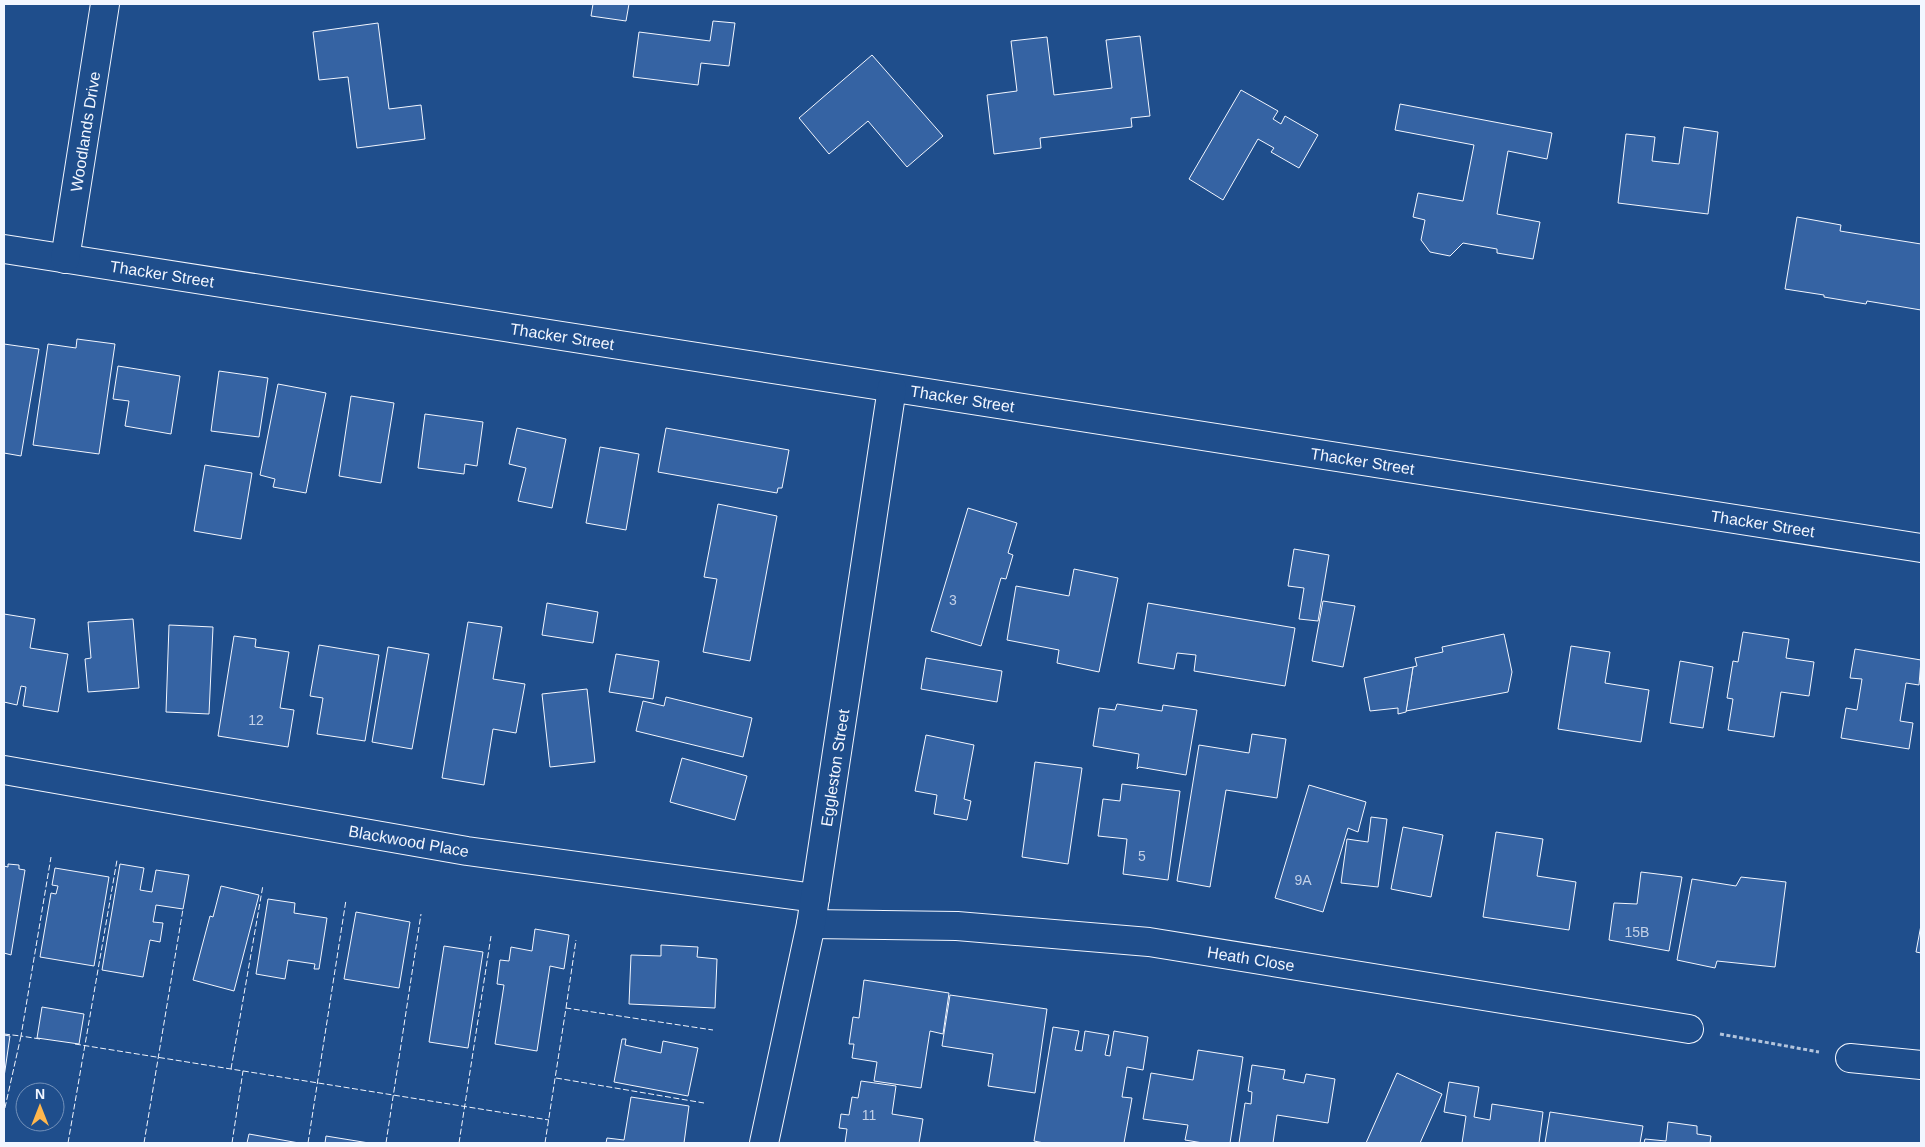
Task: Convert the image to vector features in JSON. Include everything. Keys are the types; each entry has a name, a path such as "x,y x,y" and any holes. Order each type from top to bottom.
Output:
{"street":[{"name":"Woodlands Drive","path":"65,259 105,4"},
{"name":"Thacker Street","path":"4,249 1921,548"},
{"name":"Eggleston Street","path":"764,1143 811,924 892,388"},
{"name":"Blackwood Place","path":"4,770 467,851 815,898"},
{"name":"Heath Close","path":"811,924 957,926 1149,942 1690,1028"},
{"path":"1850,1058 1921,1066"}],"path":[{"path":"1690,1028 1850,1058"}],"building":[{"path":"593,4 629,4 626,21 591,16"},
{"path":"713,21 735,23 729,66 701,63 698,85 633,77 639,32 710,41"},
{"path":"378,23 389,109 421,105 425,139 357,148 348,77 319,80 313,32"},
{"path":"1140,36 1150,116 1131,118 1132,127 1040,138 1041,148 994,154 987,95 1017,91 1011,41 1047,37 1054,95 1112,88 1106,40"},
{"path":"872,55 943,136 907,167 868,121 829,154 799,118"},
{"path":"1241,90 1278,111 1273,119 1281,124 1285,116 1318,135 1299,168 1271,152 1274,148 1258,139 1223,200 1189,179"},
{"path":"1400,104 1552,133 1547,159 1508,151 1497,214 1540,222 1533,259 1497,253 1497,249 1463,243 1450,256 1430,252 1421,240 1425,220 1413,217 1418,193 1463,201 1474,145 1395,130"},
{"path":"1684,127 1718,132 1708,214 1618,203 1626,134 1655,137 1652,161 1679,164"},
{"path":"1797,217 1841,225 1840,231 1921,244 1921,310 1867,301 1866,304 1785,289"},
{"path":"77,339 115,344 99,454 33,445 48,344 76,348"},
{"path":"4,344 39,349 21,456 4,453"},
{"path":"118,366 180,376 171,434 125,426 129,401 113,399"},
{"path":"219,371 268,378 259,437 211,431"},
{"path":"278,384 326,393 306,493 273,487 275,479 260,475"},
{"path":"351,396 394,403 381,483 339,476"},
{"path":"425,414 483,422 477,466 465,464 464,474 418,468"},
{"path":"517,428 566,439 552,508 518,501 526,468 509,464"},
{"path":"666,428 789,450 782,488 778,488 777,493 658,472"},
{"path":"600,447 639,454 626,530 586,523"},
{"path":"205,465 252,473 241,539 194,531"},
{"path":"718,504 777,516 750,661 703,652 717,579 704,577"},
{"path":"968,508 1017,523 1008,553 1013,555 1006,579 1001,578 981,646 931,631"},
{"path":"1294,549 1329,555 1318,621 1299,619 1304,588 1288,586"},
{"path":"1074,569 1118,578 1099,672 1057,663 1059,650 1007,640 1016,586 1069,596"},
{"path":"1323,601 1355,606 1343,667 1312,661"},
{"path":"547,603 598,612 593,643 542,635"},
{"path":"1148,603 1295,628 1285,686 1194,671 1196,655 1177,653 1174,669 1138,663"},
{"path":"4,614 35,619 30,648 68,654 58,712 23,706 26,687 21,686 17,705 4,702"},
{"path":"133,619 139,688 88,692 85,659 91,658 88,622"},
{"path":"468,622 502,627 493,679 525,684 516,733 493,729 484,785 442,778"},
{"path":"169,625 213,627 209,714 166,712"},
{"path":"1743,632 1789,639 1786,658 1814,662 1809,696 1781,692 1774,737 1728,730 1733,699 1727,698 1733,661 1738,662"},
{"path":"1504,634 1512,672 1508,692 1406,711 1413,667 1417,666 1415,658 1443,652 1442,647"},
{"path":"234,636 256,639 255,647 289,652 280,708 294,710 288,747 218,736"},
{"path":"319,645 379,655 365,741 317,734 323,698 310,696"},
{"path":"1571,646 1610,652 1605,683 1649,690 1641,742 1558,729"},
{"path":"388,647 429,654 412,749 372,742"},
{"path":"1855,649 1921,660 1919,685 1906,683 1900,721 1913,723 1909,749 1841,738 1846,708 1857,710 1862,679 1850,678"},
{"path":"616,654 659,661 653,699 609,692"},
{"path":"926,658 1002,671 997,702 921,689"},
{"path":"1680,661 1713,667 1703,728 1670,723"},
{"path":"1413,667 1406,712 1398,714 1398,708 1370,711 1364,678"},
{"path":"587,689 595,762 550,767 542,694"},
{"path":"666,697 752,718 743,757 636,731 643,701 664,706"},
{"path":"1117,704 1162,711 1163,705 1197,710 1186,775 1139,767 1137,769 1139,754 1093,746 1099,708 1115,710"},
{"path":"1252,734 1286,739 1277,798 1226,790 1210,887 1177,881 1199,745 1249,753"},
{"path":"926,735 974,745 964,799 971,801 967,820 934,814 937,795 915,791"},
{"path":"682,758 747,776 735,820 670,802"},
{"path":"1035,762 1082,768 1068,864 1022,857"},
{"path":"1122,784 1180,791 1168,880 1123,874 1127,839 1098,836 1103,799 1120,801"},
{"path":"1309,785 1366,802 1358,832 1348,828 1323,912 1275,898"},
{"path":"1371,817 1387,819 1378,887 1341,883 1347,839 1368,842"},
{"path":"1403,827 1443,835 1431,897 1391,889"},
{"path":"1496,832 1543,839 1537,876 1576,882 1569,930 1483,917"},
{"path":"8,864 19,865 19,869 25,870 11,955 4,953 4,866 8,867"},
{"path":"120,864 144,868 140,890 152,892 156,870 189,875 183,909 156,905 153,922 163,923 160,942 150,940 143,977 102,970"},
{"path":"55,868 109,877 94,966 40,957 51,893 56,894 58,886 52,885"},
{"path":"1641,872 1682,877 1669,951 1609,940 1614,903 1637,904"},
{"path":"1741,877 1786,882 1775,967 1717,961 1715,968 1677,960 1692,879 1736,886"},
{"path":"221,886 259,895 234,991 193,980 210,916 213,917"},
{"path":"268,899 295,903 294,913 327,918 319,969 314,969 315,964 288,960 285,979 256,974"},
{"path":"356,912 410,922 399,988 344,979"},
{"path":"1921,925 1921,953 1916,952"},
{"path":"535,929 569,935 564,969 550,966 537,1051 495,1044 504,985 497,984 500,960 509,961 511,947 532,951"},
{"path":"661,945 698,947 697,957 717,959 715,1008 629,1004 631,955 661,956"},
{"path":"444,946 483,952 468,1048 429,1042"},
{"path":"864,980 949,993 943,1034 930,1031 921,1088 874,1081 877,1062 852,1058 854,1044 849,1044 853,1017 859,1018"},
{"path":"950,995 1047,1009 1035,1093 988,1086 993,1054 942,1046"},
{"path":"42,1007 84,1014 79,1044 37,1038"},
{"path":"1053,1027 1079,1031 1075,1050 1082,1051 1085,1031 1109,1035 1105,1055 1110,1056 1114,1031 1148,1037 1143,1070 1127,1067 1122,1097 1132,1098 1124,1143 1044,1143 1034,1141"},
{"path":"4,1035 10,1036 4,1077"},
{"path":"622,1039 626,1039 625,1045 661,1053 663,1041 698,1048 688,1096 614,1082"},
{"path":"1198,1050 1243,1057 1230,1143 1203,1143 1185,1140 1188,1125 1143,1119 1151,1073 1193,1080"},
{"path":"1252,1065 1285,1070 1283,1079 1304,1083 1306,1074 1335,1079 1328,1123 1277,1115 1273,1143 1239,1143 1245,1103 1251,1104 1252,1092 1248,1091"},
{"path":"1397,1073 1442,1094 1420,1143 1366,1143"},
{"path":"861,1081 896,1086 892,1114 923,1119 919,1143 845,1143 847,1129 839,1128 841,1114 849,1115 852,1097 858,1098"},
{"path":"1449,1082 1479,1087 1474,1117 1490,1120 1492,1104 1543,1112 1539,1143 1462,1143 1466,1116 1444,1112"},
{"path":"631,1097 689,1106 684,1143 606,1143 607,1138 624,1140"},
{"path":"1550,1112 1643,1126 1640,1143 1545,1143"},
{"path":"1668,1122 1697,1126 1697,1134 1711,1136 1710,1143 1644,1143 1645,1139 1666,1141"},
{"path":"249,1134 299,1143 247,1143"},
{"path":"326,1136 369,1143 325,1143"}],"fence":[{"path":"40,1039 21,1036 51,857"},
{"path":"68,1143 117,860"},
{"path":"231,1069 263,885"},
{"path":"308,1143 346,900"},
{"path":"144,1143 183,909"},
{"path":"386,1143 421,914"},
{"path":"459,1143 491,936"},
{"path":"566,1008 576,940"},
{"path":"545,1143 566,1008 713,1030"},
{"path":"4,1034 21,1036 4,1112"},
{"path":"75,1044 549,1120"},
{"path":"232,1143 243,1071"},
{"path":"556,1078 704,1103"}]}
